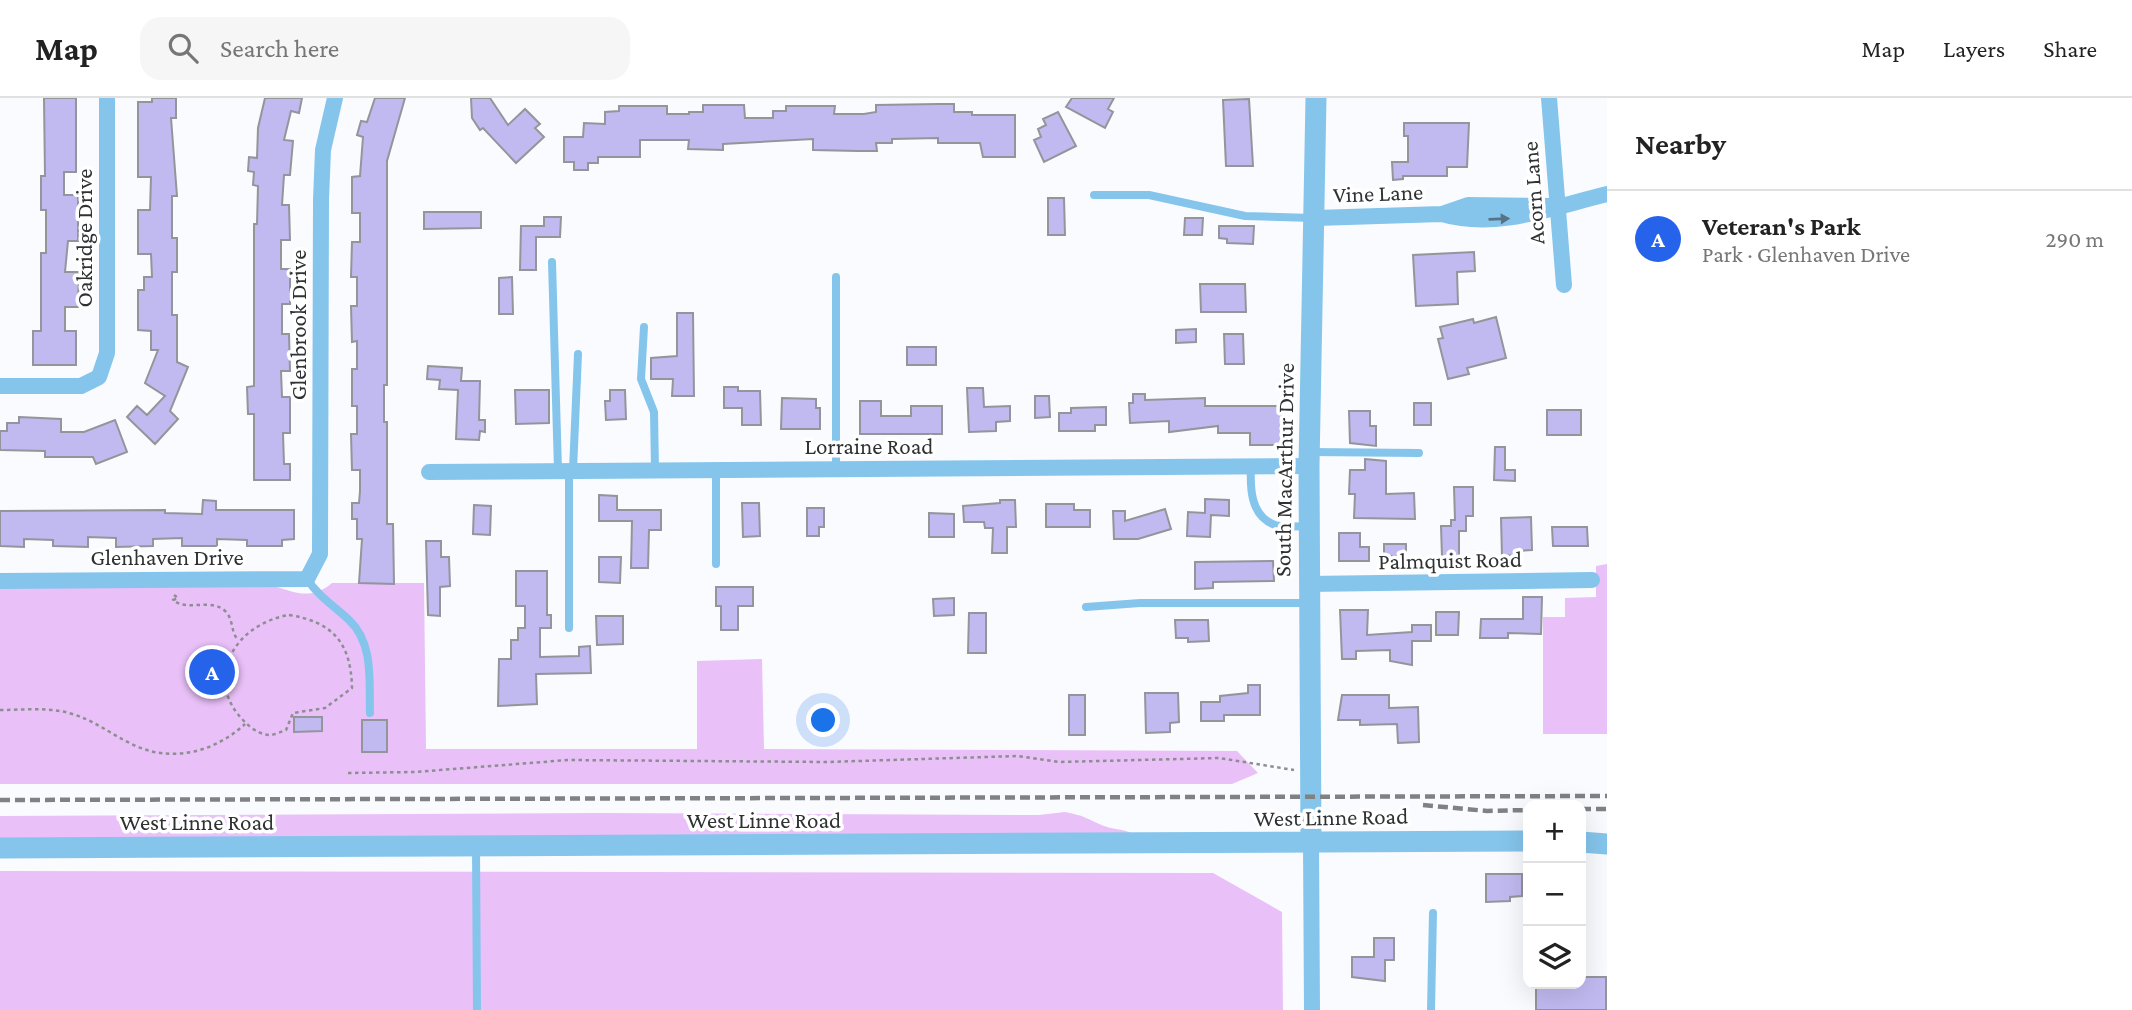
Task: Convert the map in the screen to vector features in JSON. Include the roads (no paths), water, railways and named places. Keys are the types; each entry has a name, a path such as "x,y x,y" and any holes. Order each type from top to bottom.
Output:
{"street":[{"name":"Oakridge Drive","path":"0,386 81,386 99,377 107,353 107,98"},
{"name":"Glenbrook Drive","path":"307,579 320,554 321,200 323,150 335,98"},
{"name":"South MacArthur Drive","path":"1311,844 1308,526 1316,218 1316,98"},
{"name":"Acorn Lane","path":"1549,98 1563,285"},
{"name":"Vine Lane","path":"1316,218 1442,214 1468,205 1555,206 1607,194"},
{"name":"Lorraine Road","path":"429,472 1251,466 1309,459"},
{"name":"Glenhaven Drive","path":"0,580 307,579"},
{"name":"Palmquist Road","path":"1309,594 1592,580"},
{"name":"West Linne Road","path":"0,848 1523,841"},
{"path":"1586,842 1607,844"},
{"path":"1311,844 1312,1010"}],"lane":[{"path":"1094,195 1149,195 1245,216 1316,218"},
{"path":"552,262 567,470 569,628"},
{"path":"836,277 836,469"},
{"path":"644,327 641,379 654,412 655,470"},
{"path":"567,470 578,354"},
{"path":"1309,459 1419,453"},
{"path":"1251,466 1253,502 1264,517 1275,525 1308,526"},
{"path":"716,469 716,564"},
{"path":"307,579 320,599 350,621 361,638 370,674 370,713"},
{"path":"1086,607 1309,594"},
{"path":"475,847 477,1010"},
{"path":"1431,1010 1433,913"}],"railway":[{"path":"0,800 1607,796"},
{"path":"1423,805 1487,811 1523,810"},
{"path":"1586,809 1607,809"}],"place":[{"name":"Veteran's Park","path":"212,672"}]}
